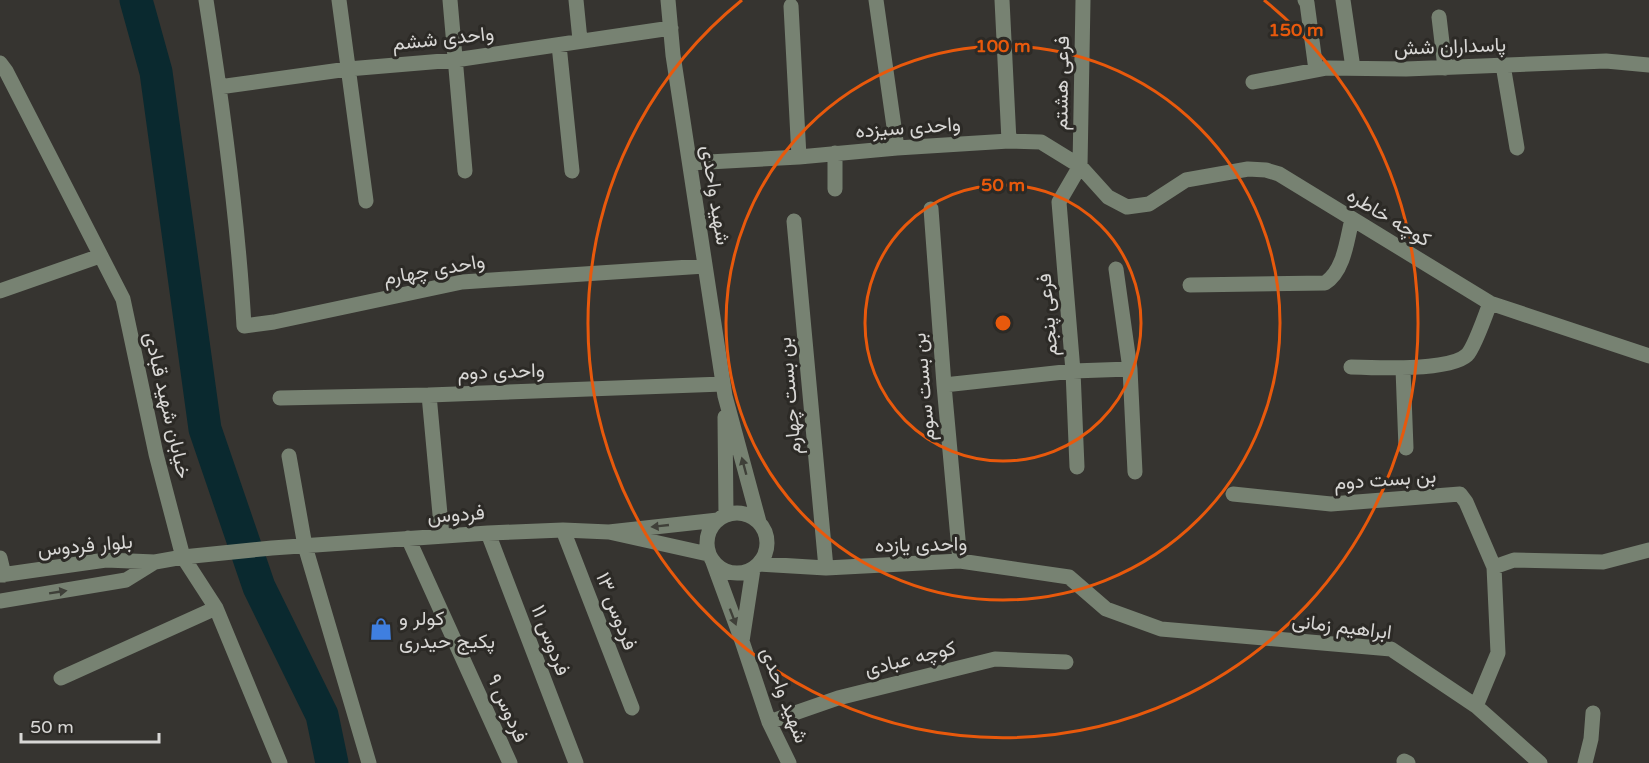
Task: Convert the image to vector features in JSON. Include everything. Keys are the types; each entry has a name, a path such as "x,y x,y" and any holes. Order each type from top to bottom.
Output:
{"street":[{"path":"206,0 219,87"},
{"path":"339,0 366,201"},
{"path":"450,0 465,171"},
{"path":"576,0 580,40"},
{"name":"شهید واحدی","path":"668,0 724,390"},
{"path":"876,0 897,148"},
{"path":"1002,0 1010,141"},
{"name":"فرعی هشتم","path":"1080,166 1083,0"},
{"path":"1343,0 1353,68"},
{"path":"1308,1 1316,70"},
{"path":"791,6 799,157"},
{"path":"1439,17 1445,68"},
{"name":"واحدی ششم","path":"219,87 348,69 456,60 671,28"},
{"path":"560,45 572,171"},
{"name":"پاسداران شش","path":"1253,82 1327,68 1406,69 1606,61 1649,65"},
{"name":"خیابان شهید قبادی","path":"0,63 123,299 156,454 189,556 216,608 280,763"},
{"path":"1503,65 1517,148"},
{"name":"واحدی چهارم","path":"219,87 240,254 244,326 274,322 462,282 705,266"},
{"name":"واحدی سیزده","path":"690,163 1010,141 1041,142 1080,166 1108,197"},
{"path":"835,153 835,189"},
{"name":"فرعی پنجم","path":"1077,467 1073,371 1059,202 1080,166"},
{"name":"كوچه خاطره","path":"1108,197 1127,207 1149,204 1186,180 1248,169 1266,170 1279,174 1490,303 1649,356"},
{"name":"بن بست سوم","path":"931,209 960,561"},
{"path":"1190,285 1325,283 1333,278 1338,270 1352,219"},
{"name":"بن بست چهارم","path":"794,221 826,568"},
{"path":"0,291 100,256"},
{"path":"1116,269 1130,369 1135,472"},
{"path":"1351,367 1403,369 1457,361 1469,354 1490,303"},
{"path":"944,386 1073,371 1130,369"},
{"path":"1403,369 1406,448"},
{"path":"724,390 722,517 707,535 711,558 720,569 728,573 745,573 757,567"},
{"path":"724,390 759,522 767,538 765,556 757,567 742,641"},
{"name":"واحدی دوم","path":"280,398 724,390"},
{"path":"429,395 442,536"},
{"path":"289,456 305,546 369,763"},
{"name":"بن بست دوم","path":"1233,494 1331,504 1460,494 1466,502 1494,567 1498,653 1476,706"},
{"path":"609,532 744,514 759,522"},
{"name":"فردوس","path":"155,562 189,556 272,548 408,538 564,530 609,532"},
{"name":"فردوس ۱۳","path":"564,530 632,708"},
{"path":"609,532 711,558"},
{"name":"فردوس ۱۱","path":"488,533 576,763"},
{"name":"فردوس ۹","path":"408,538 510,763"},
{"path":"1494,567 1514,560 1603,562 1649,550"},
{"path":"0,558 2,575"},
{"name":"شهید واحدی","path":"711,558 769,722 789,763"},
{"name":"بلوار فردوس","path":"2,575 106,560 155,562"},
{"name":"واحدی یازده","path":"757,567 826,568 960,561 1069,577 1106,609"},
{"name":"بلوار فردوس","path":"0,601 126,580 155,562"},
{"path":"61,678 216,608"},
{"name":"ابراهیم زمانی","path":"1106,609 1161,629 1391,650 1476,706 1540,763"},
{"name":"کوچه عبادی","path":"769,722 838,698 995,658 1066,662"},
{"path":"1585,763 1592,739 1593,713"}],"waterway":[{"path":"136,0 156,72 205,429 259,587 322,715 332,763"}],"place":[{"name":"کولر و پکیج حیدری","path":"381,629"}]}
